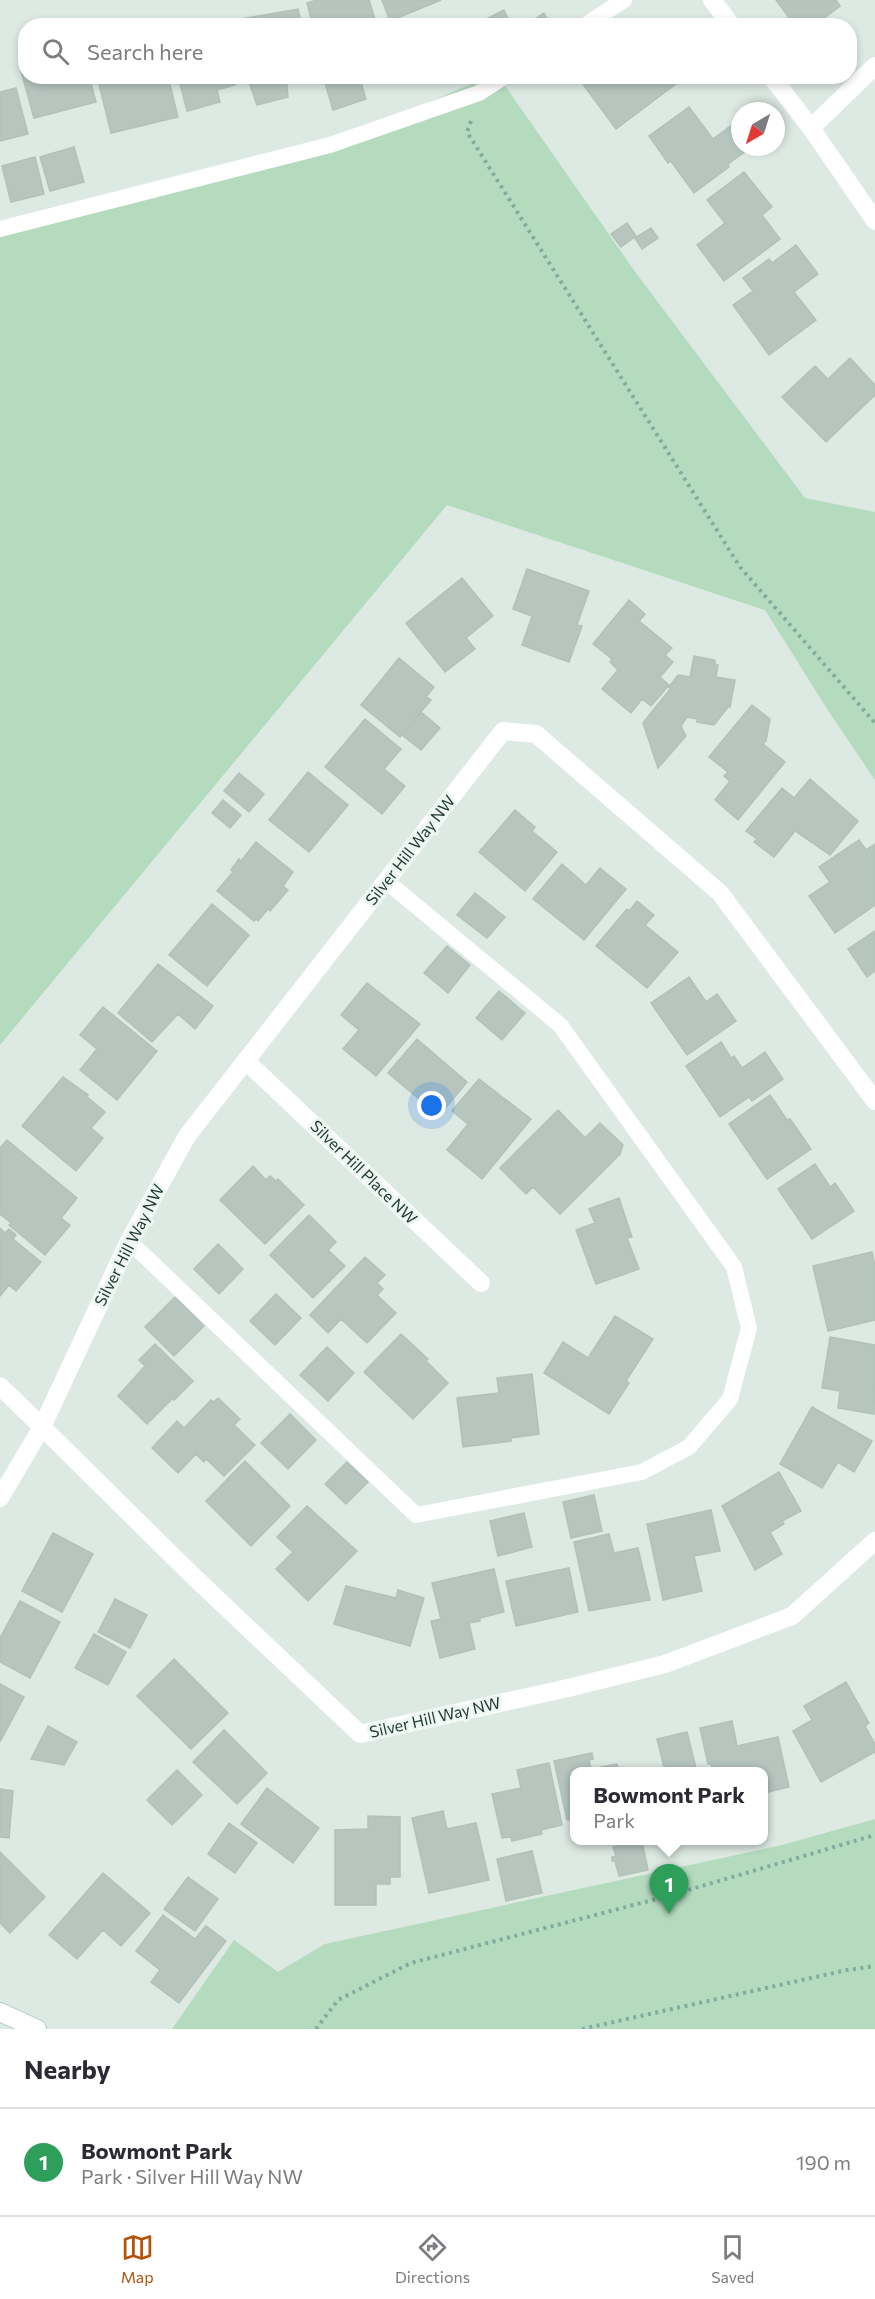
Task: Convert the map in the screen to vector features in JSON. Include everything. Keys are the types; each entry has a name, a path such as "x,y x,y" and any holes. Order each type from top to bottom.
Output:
{"street":[{"path":"712,0 726,18"},
{"path":"857,83 875,66"},
{"path":"777,84 811,128 875,221"},
{"path":"811,128 856,84"},
{"name":"Silver Hill Way NW","path":"0,1498 42,1427 129,1241 188,1136 503,731 536,734 720,893 875,1101"},
{"name":"Silver Hill Place NW","path":"247,1062 481,1283"},
{"path":"0,1386 42,1427"},
{"name":"Silver Hill Way NW","path":"42,1427 190,1574 360,1734 568,1688 676,1660 792,1616 875,1541"},
{"path":"0,2012 37,2029"}],"lane":[{"path":"596,18 624,0"},
{"path":"0,229 330,144 479,93 493,84"},
{"path":"129,1241 416,1515 642,1472 689,1446 730,1399 749,1328 734,1267 560,1025 386,881"}],"path":[{"path":"479,93 467,132 733,557 875,723"},
{"path":"316,2029 338,2000 411,1963 668,1896 875,1835"},
{"path":"582,2029 875,1966"}],"green space":[{"path":"471,84 504,84 636,273 805,498 875,512 875,780 765,610 447,505 0,1045 0,230 381,123"},
{"path":"875,1819 875,2029 172,2029 234,1940 278,1972 325,1944 782,1845"}],"building":[{"path":"317,0 369,0 375,18 311,18 307,3"},
{"path":"382,0 441,0 397,18 389,18"},
{"path":"776,0 836,0 840,6 824,18 789,18"},
{"path":"298,9 300,18 246,18"},
{"path":"504,10 508,18 488,18"},
{"path":"544,13 547,18 536,18"},
{"path":"25,84 91,84 96,102 34,118"},
{"path":"99,84 170,84 178,117 111,133"},
{"path":"180,84 235,84 217,90 220,102 187,111"},
{"path":"250,84 287,84 288,97 257,105"},
{"path":"325,84 361,84 366,99 333,110"},
{"path":"583,84 676,84 616,129"},
{"path":"16,88 28,134 0,141 0,92"},
{"path":"689,107 713,139 731,126 731,156 739,156 728,164 729,167 694,193 671,161 668,163 649,136"},
{"path":"74,147 84,182 50,191 40,157"},
{"path":"35,157 44,194 11,202 2,166"},
{"path":"744,172 772,207 762,215 780,239 724,281 697,245 725,223 707,200"},
{"path":"627,223 636,236 621,247 611,234"},
{"path":"651,228 658,238 642,249 635,238"},
{"path":"796,245 818,274 794,292 816,320 769,355 733,305 753,291 743,278 769,259 772,263"},
{"path":"850,358 875,385 875,395 826,442 782,397 815,366 828,379"},
{"path":"527,569 589,591 577,625 582,626 569,662 522,645 532,616 513,609"},
{"path":"462,578 493,616 466,638 475,649 445,672 406,623"},
{"path":"629,600 645,614 639,621 672,648 665,655 673,662 660,677 669,685 651,706 642,699 631,713 602,689 618,670 610,662 612,659 593,644"},
{"path":"694,656 715,660 715,665 718,665 716,677 735,680 730,707 714,725 697,722 697,719 687,717 681,726 686,736 658,768 643,723 671,688 669,687 678,675 690,677"},
{"path":"399,658 434,687 426,697 431,700 400,737 361,705"},
{"path":"752,705 770,719 766,741 763,744 785,762 738,820 715,800 730,781 724,776 728,772 709,757"},
{"path":"421,712 440,728 421,750 402,735"},
{"path":"365,719 401,749 384,769 405,786 382,814 325,767"},
{"path":"308,772 348,805 309,852 269,820"},
{"path":"239,773 264,794 249,812 224,791"},
{"path":"810,779 858,821 830,855 795,831 774,857 754,842 757,839 746,831 782,788 794,798"},
{"path":"223,800 241,815 230,828 212,813"},
{"path":"515,810 535,827 532,831 557,852 525,891 479,852"},
{"path":"859,840 866,850 875,844 875,905 835,933 809,896 830,882 819,867"},
{"path":"256,842 293,872 283,886 288,890 270,911 268,909 258,921 256,919 254,921 217,891 233,872 231,870 239,859 241,861"},
{"path":"562,864 586,885 600,868 626,889 584,940 533,899"},
{"path":"475,893 505,917 487,938 457,915"},
{"path":"637,901 654,915 645,925 678,952 647,988 596,946 627,909 629,911"},
{"path":"212,904 249,935 207,986 169,955"},
{"path":"875,931 875,971 867,977 848,949"},
{"path":"447,946 470,965 448,993 424,973"},
{"path":"158,964 213,1006 195,1029 178,1014 152,1042 118,1013"},
{"path":"689,977 706,1002 717,994 736,1021 687,1055 651,1003"},
{"path":"367,983 420,1024 376,1076 343,1049 359,1030 341,1015"},
{"path":"499,991 525,1013 502,1040 476,1018"},
{"path":"103,1007 157,1051 117,1100 80,1070 97,1049 80,1035"},
{"path":"417,1039 467,1082 439,1116 388,1073"},
{"path":"721,1042 731,1058 734,1056 742,1068 765,1052 783,1079 752,1101 749,1097 720,1117 686,1066"},
{"path":"63,1077 88,1095 86,1096 105,1112 91,1128 103,1138 76,1171 22,1126"},
{"path":"479,1079 531,1119 482,1179 447,1150 468,1124 452,1111"},
{"path":"770,1095 811,1149 767,1179 729,1124"},
{"path":"558,1110 585,1138 600,1123 623,1145 620,1154 560,1214 533,1187 526,1194 500,1168"},
{"path":"7,1140 77,1198 61,1218 70,1225 45,1255 9,1225 11,1223 0,1214 0,1148"},
{"path":"815,1164 830,1187 835,1183 854,1211 812,1239 778,1189"},
{"path":"253,1166 266,1180 270,1176 276,1181 278,1179 304,1205 265,1244 220,1200"},
{"path":"619,1198 632,1237 627,1238 639,1269 596,1284 576,1230 595,1223 589,1209"},
{"path":"309,1215 336,1242 328,1250 345,1266 313,1298 270,1255"},
{"path":"0,1228 5,1233 9,1229 16,1235 13,1239 41,1262 16,1291 9,1285 0,1296"},
{"path":"218,1244 243,1269 219,1294 194,1269"},
{"path":"872,1252 875,1266 875,1320 828,1331 813,1266"},
{"path":"365,1257 385,1275 377,1283 383,1289 377,1295 396,1313 367,1343 341,1319 328,1333 310,1315"},
{"path":"276,1294 301,1318 275,1345 250,1321"},
{"path":"175,1297 204,1326 174,1356 145,1327"},
{"path":"615,1316 653,1339 626,1381 629,1383 609,1414 544,1373 563,1342 588,1358"},
{"path":"401,1334 428,1359 426,1361 448,1383 413,1419 364,1372"},
{"path":"830,1337 875,1345 874,1414 838,1408 840,1391 822,1388"},
{"path":"155,1344 193,1381 147,1424 118,1396 145,1366 139,1360"},
{"path":"327,1347 354,1373 328,1401 300,1375"},
{"path":"532,1374 539,1434 511,1438 511,1441 463,1447 457,1398 499,1393 497,1378"},
{"path":"218,1398 240,1419 234,1425 255,1445 224,1476 206,1459 204,1462 196,1454 178,1473 152,1448 177,1421 184,1428 211,1400 214,1402"},
{"path":"812,1407 872,1441 854,1472 838,1462 822,1488 780,1464"},
{"path":"290,1414 316,1440 288,1469 261,1443"},
{"path":"245,1461 290,1506 251,1546 206,1501"},
{"path":"347,1462 368,1482 346,1504 325,1484"},
{"path":"779,1472 801,1511 782,1521 784,1524 770,1532 782,1554 755,1570 722,1506"},
{"path":"594,1495 602,1531 571,1538 563,1502"},
{"path":"307,1506 357,1551 308,1601 276,1569 293,1552 277,1537"},
{"path":"711,1510 720,1551 694,1556 702,1591 663,1600 647,1524"},
{"path":"524,1513 532,1547 498,1556 490,1521"},
{"path":"53,1533 93,1554 62,1612 22,1591"},
{"path":"609,1534 614,1553 638,1548 650,1600 589,1611 574,1542"},
{"path":"569,1568 578,1612 516,1626 506,1581"},
{"path":"494,1569 504,1612 469,1623 475,1649 440,1658 431,1621 441,1619 432,1583"},
{"path":"346,1586 396,1598 398,1590 424,1598 410,1646 334,1624"},
{"path":"115,1599 147,1615 130,1648 98,1632"},
{"path":"20,1601 60,1622 30,1678 0,1662 0,1638"},
{"path":"94,1634 126,1652 108,1685 75,1668"},
{"path":"174,1659 228,1713 191,1749 137,1696"},
{"path":"846,1682 869,1723 865,1726 875,1744 875,1752 821,1782 793,1731 812,1720 804,1706"},
{"path":"0,1684 24,1697 0,1742"},
{"path":"732,1721 737,1746 778,1737 789,1787 768,1792 768,1767 712,1767 711,1764 708,1764 700,1728"},
{"path":"48,1726 77,1742 64,1765 31,1759"},
{"path":"224,1730 267,1773 237,1804 193,1762"},
{"path":"687,1732 696,1767 664,1767 657,1739"},
{"path":"592,1753 593,1759 589,1760 591,1767 570,1767 570,1820 567,1820 554,1761"},
{"path":"549,1763 562,1825 541,1830 542,1834 512,1841 511,1837 502,1838 492,1794 521,1788 517,1770"},
{"path":"617,1764 618,1767 601,1767"},
{"path":"177,1770 202,1795 172,1825 147,1800"},
{"path":"267,1788 319,1828 293,1863 241,1824"},
{"path":"0,1789 13,1791 9,1838 0,1837"},
{"path":"443,1811 447,1829 476,1823 489,1880 429,1893 412,1818"},
{"path":"368,1816 400,1817 400,1877 390,1877 390,1884 376,1884 376,1905 335,1905 335,1830 368,1829"},
{"path":"229,1823 257,1843 235,1873 208,1854"},
{"path":"643,1845 648,1870 619,1876 615,1861 612,1861 612,1857 616,1856 613,1847"},
{"path":"532,1851 542,1893 506,1901 497,1859"},
{"path":"0,1852 45,1897 10,1933 0,1923"},
{"path":"103,1873 150,1913 121,1946 103,1930 77,1959 49,1935"},
{"path":"188,1877 218,1899 195,1931 164,1909"},
{"path":"163,1915 195,1939 206,1926 226,1941 179,2003 151,1982 160,1970 136,1951"}],"place":[{"name":"Bowmont Park","path":"669,1914"}]}
